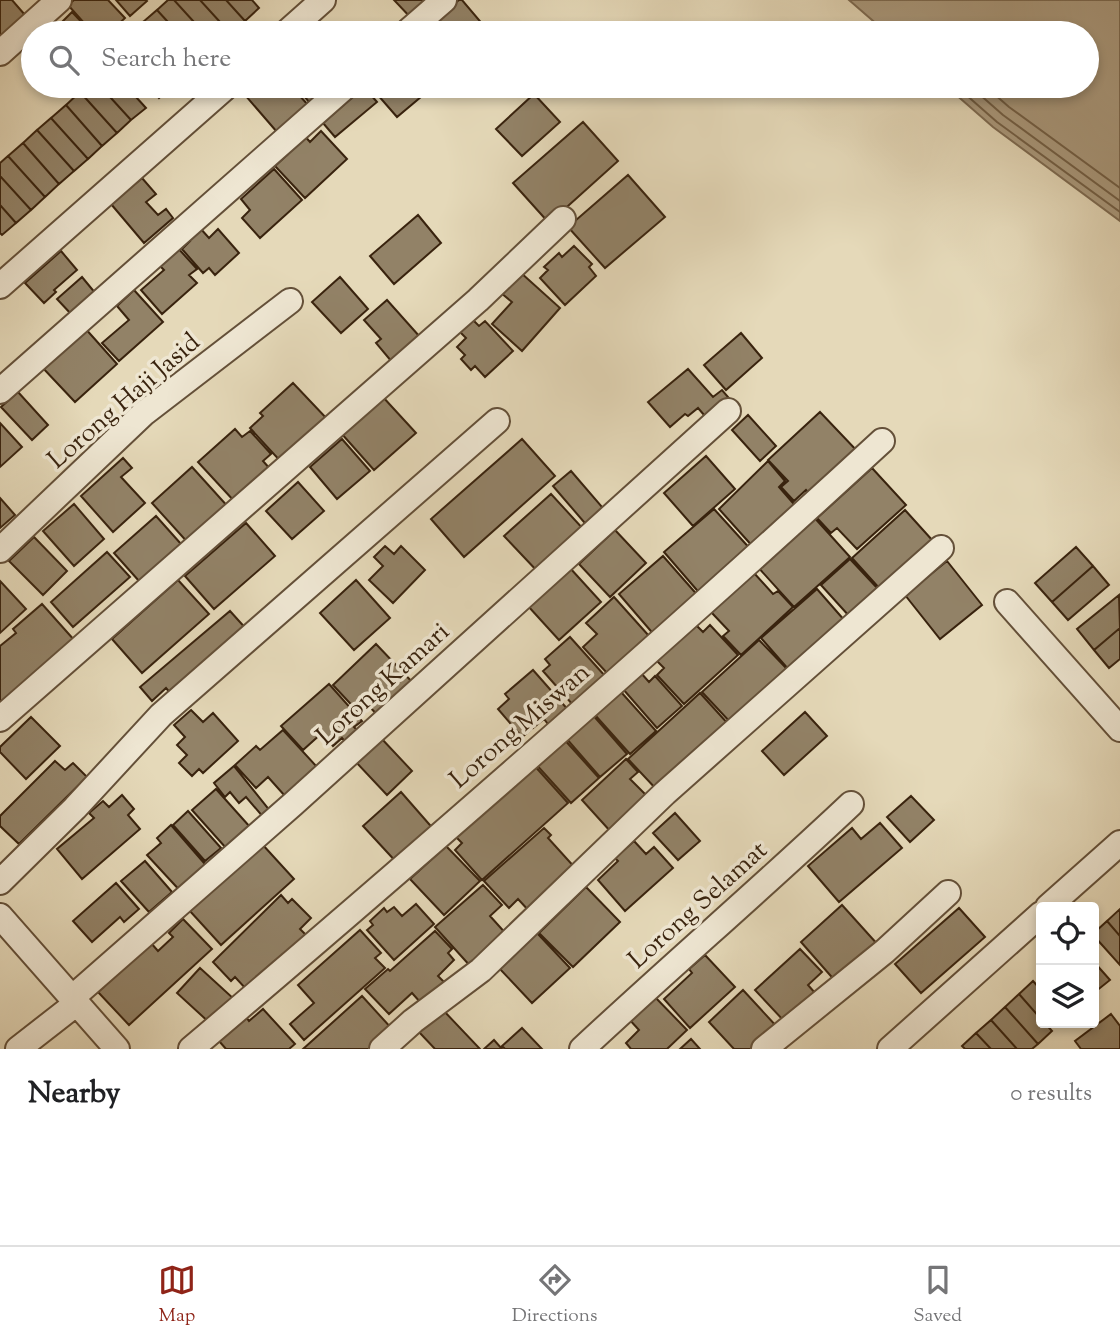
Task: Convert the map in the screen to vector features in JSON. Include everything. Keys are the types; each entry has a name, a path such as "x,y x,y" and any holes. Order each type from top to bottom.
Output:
{"street":[{"path":"36,21 59,0"},
{"path":"299,21 323,0"},
{"path":"420,21 444,0"},
{"path":"0,53 21,34"},
{"path":"0,286 213,98"},
{"path":"0,391 332,98"},
{"path":"0,719 478,300 564,219"},
{"name":"Lorong Haji Jasid","path":"0,550 143,414 290,301"},
{"name":"Lorong Kamari","path":"18,1049 728,411"},
{"path":"0,882 75,808 161,715 497,421"},
{"name":"Lorong Miswan","path":"191,1049 756,556 882,441"},
{"path":"382,1049 413,1021 481,970 665,793 941,548"},
{"path":"1007,602 1120,729"},
{"name":"Lorong Selamat","path":"582,1049 851,804"},
{"path":"1054,902 1120,843"},
{"path":"764,1049 885,951 948,893"},
{"path":"0,916 117,1049"},
{"path":"890,1049 1036,918"}],"water":[{"path":"849,0 1120,0 1120,221 993,127 960,98 1099,98 1099,21 873,21"}],"building":[{"path":"0,0 12,0 25,15 0,37"},
{"path":"74,0 108,0 125,18 122,21 82,21 68,5"},
{"path":"116,0 146,0 147,1 130,16"},
{"path":"168,0 174,0 193,21 167,21 157,10"},
{"path":"174,0 200,0 219,21 193,21"},
{"path":"200,0 226,0 245,21 219,21"},
{"path":"226,0 252,0 259,8 245,21"},
{"path":"394,0 434,0 413,20"},
{"path":"462,0 480,21 433,21"},
{"path":"157,10 167,21 144,21"},
{"path":"72,12 81,21 63,21"},
{"path":"74,98 85,98 117,133 102,146 66,105"},
{"path":"85,98 111,98 131,120 117,133"},
{"path":"111,98 137,98 146,108 131,120"},
{"path":"248,98 302,98 308,105 277,132"},
{"path":"306,98 318,98 311,104"},
{"path":"351,98 374,98 377,102 335,137 323,123"},
{"path":"380,98 420,98 397,117"},
{"path":"530,98 538,98 560,122 522,156 496,129"},
{"path":"66,105 102,146 88,159 51,118"},
{"path":"51,118 88,159 74,171 37,130"},
{"path":"583,122 618,161 549,223 513,183"},
{"path":"37,130 74,171 59,184 23,143"},
{"path":"321,131 347,159 305,198 275,166 287,155 284,152 303,134 310,142"},
{"path":"23,143 59,184 45,197 8,156"},
{"path":"8,156 45,197 31,210 0,176 0,163"},
{"path":"274,169 302,200 260,238 242,218 250,210 241,199"},
{"path":"628,175 665,217 605,268 568,227"},
{"path":"0,176 31,210 16,223 0,205"},
{"path":"142,178 156,194 146,202 158,215 166,209 173,218 144,243 111,204"},
{"path":"0,205 16,223 2,235 0,233"},
{"path":"418,215 441,243 394,284 370,256"},
{"path":"200,228 209,238 218,229 239,253 215,275 209,268 203,273 182,249 190,241 188,238"},
{"path":"176,246 197,269 189,275 197,283 162,314 141,290 164,270 156,262"},
{"path":"574,246 592,264 589,267 596,276 565,305 540,278 548,270 544,267 559,253 562,257"},
{"path":"61,251 77,270 54,290 56,292 44,303 25,283"},
{"path":"520,272 560,308 522,351 492,324 512,302 501,293"},
{"path":"82,277 96,294 72,315 57,299"},
{"path":"340,277 368,309 341,333 312,302"},
{"path":"134,290 163,322 119,361 102,343 129,320 117,306"},
{"path":"387,300 420,337 392,362 376,343 381,339 364,320"},
{"path":"473,320 479,326 485,321 513,351 485,377 475,366 471,370 461,359 465,355 457,347 466,338 460,332"},
{"path":"84,327 117,364 75,402 41,366"},
{"path":"741,333 762,358 726,390 704,365"},
{"path":"688,369 713,397 722,390 734,404 711,423 698,408 688,416 685,414 670,427 648,402"},
{"path":"293,383 329,421 283,464 250,428 263,416 260,413"},
{"path":"18,392 48,425 32,440 1,407"},
{"path":"382,396 416,433 374,470 341,433"},
{"path":"820,412 859,453 812,496 806,490 794,501 781,487 788,481 768,460"},
{"path":"748,415 776,446 760,461 732,430"},
{"path":"0,423 22,447 0,467"},
{"path":"235,429 242,437 250,431 271,454 263,461 271,470 235,502 198,462"},
{"path":"342,439 370,471 337,499 310,467"},
{"path":"522,439 555,476 464,557 431,519"},
{"path":"706,456 735,489 693,526 664,493"},
{"path":"123,458 132,468 121,477 145,503 113,532 81,496"},
{"path":"768,461 785,481 779,487 799,510 755,549 719,509"},
{"path":"192,467 230,509 190,545 152,503"},
{"path":"872,468 906,505 857,549 837,528 831,533 817,518"},
{"path":"571,471 608,514 590,529 553,486"},
{"path":"298,482 324,511 292,539 266,511"},
{"path":"551,494 585,531 539,573 504,536"},
{"path":"0,498 15,515 0,528"},
{"path":"74,504 104,539 74,566 43,531"},
{"path":"714,509 753,552 702,596 664,552"},
{"path":"905,510 933,541 880,589 852,558"},
{"path":"812,515 850,557 794,607 756,565"},
{"path":"156,516 181,544 139,581 114,553"},
{"path":"246,523 275,556 214,609 185,576"},
{"path":"615,530 646,563 610,597 579,564"},
{"path":"34,537 67,571 43,595 9,561"},
{"path":"385,546 394,554 401,546 425,570 393,603 369,580 383,566 374,557"},
{"path":"1076,547 1093,566 1052,602 1035,583"},
{"path":"107,552 130,577 73,627 51,602"},
{"path":"663,556 700,598 656,637 619,594"},
{"path":"850,559 879,590 850,617 821,585"},
{"path":"947,561 982,605 940,639 905,595"},
{"path":"1093,566 1109,585 1068,620 1052,602"},
{"path":"570,568 601,602 559,640 528,606"},
{"path":"754,573 773,594 778,591 793,607 741,655 723,636 729,631 711,612"},
{"path":"178,580 209,614 142,673 112,639"},
{"path":"356,580 390,618 354,650 320,613"},
{"path":"0,581 26,609 0,633"},
{"path":"817,589 845,621 789,670 761,638"},
{"path":"1119,595 1120,628 1094,650 1077,629"},
{"path":"614,597 649,636 607,673 583,647 597,634 586,623"},
{"path":"42,604 75,641 3,704 0,701 0,646 16,633 13,629"},
{"path":"230,611 248,631 172,695 166,688 152,701 140,687"},
{"path":"694,623 703,632 710,625 738,655 684,704 657,675 664,668 655,659"},
{"path":"1120,628 1120,659 1109,668 1094,650"},
{"path":"570,637 605,676 573,705 543,671 550,665 545,659"},
{"path":"759,640 788,670 731,723 702,692"},
{"path":"376,644 415,685 380,718 369,706 360,714 333,685"},
{"path":"533,670 570,712 551,728 544,719 522,737 498,709 509,699 505,694"},
{"path":"641,673 649,682 655,676 682,706 657,728 623,689"},
{"path":"329,684 362,721 354,727 359,732 347,744 342,738 333,746 322,733 303,750 281,726"},
{"path":"621,692 656,731 630,754 595,715"},
{"path":"700,693 730,726 658,791 628,759"},
{"path":"191,710 203,722 213,713 238,741 203,773 199,769 192,776 179,763 187,755 177,745 185,737 174,725"},
{"path":"805,712 827,736 784,775 762,751"},
{"path":"592,714 627,754 600,777 566,738"},
{"path":"31,717 60,746 26,779 0,752 0,747"},
{"path":"283,730 317,767 285,796 268,777 256,788 235,765 256,746 260,750"},
{"path":"562,737 599,778 571,803 534,762"},
{"path":"381,738 412,771 387,795 355,761"},
{"path":"626,759 638,772 630,779 648,797 611,832 582,800"},
{"path":"55,761 65,770 73,763 87,777 19,844 0,826 0,816"},
{"path":"532,763 568,803 482,880 455,850 462,843 455,836"},
{"path":"234,766 271,812 264,818 246,797 239,803 230,792 225,797 214,783"},
{"path":"216,789 250,827 226,848 192,810"},
{"path":"401,792 436,832 399,865 363,826"},
{"path":"122,795 134,809 128,815 140,829 82,879 57,849 94,818 89,813 103,801 109,807"},
{"path":"911,796 934,820 910,842 887,817"},
{"path":"188,811 221,848 205,861 173,825"},
{"path":"675,813 700,841 678,860 653,833"},
{"path":"880,823 902,848 839,902 808,866 852,828 861,839"},
{"path":"171,825 211,871 184,895 147,855 161,843 157,838"},
{"path":"544,828 551,835 548,838 577,870 530,912 518,899 509,908 484,881"},
{"path":"634,841 646,854 654,847 673,868 625,911 598,880 618,861 615,858"},
{"path":"262,844 294,879 221,945 189,910"},
{"path":"446,846 480,881 444,915 410,879"},
{"path":"145,861 172,892 149,912 121,881"},
{"path":"116,883 139,909 124,922 120,917 92,942 73,921"},
{"path":"483,885 502,905 490,916 508,936 472,968 435,927"},
{"path":"586,887 620,922 573,967 539,933"},
{"path":"281,895 288,903 292,899 311,918 300,929 311,940 246,989 235,977 231,981 213,962"},
{"path":"416,904 434,924 394,960 367,930 373,925 370,921 384,908 387,912 394,907 402,916"},
{"path":"842,905 879,946 837,983 801,942"},
{"path":"959,908 985,937 921,993 895,964"},
{"path":"1120,909 1120,936 1107,921"},
{"path":"183,919 212,949 129,1025 98,992 151,943 158,951 173,937 169,933"},
{"path":"1107,921 1120,936 1120,965 1099,942 1099,928"},
{"path":"360,930 381,953 375,958 385,968 304,1040 290,1024 314,1003 298,985"},
{"path":"435,931 452,949 448,953 454,960 438,976 444,982 421,1003 412,993 389,1014 365,989"},
{"path":"537,933 570,968 532,1003 499,968"},
{"path":"800,949 822,972 808,985 815,993 784,1021 755,990"},
{"path":"705,955 735,987 690,1028 664,999 692,973 689,969"},
{"path":"200,968 235,1000 212,1025 177,993"},
{"path":"1099,968 1110,980 1099,989"},
{"path":"1033,981 1036,984 1036,1013 1019,994"},
{"path":"743,990 778,1028 755,1049 734,1049 709,1022"},
{"path":"1019,994 1036,1013 1036,1028 1049,1028 1052,1031 1038,1044 1005,1007"},
{"path":"653,995 687,1030 667,1049 631,1049 626,1043 639,1030 628,1018"},
{"path":"362,996 393,1030 372,1049 303,1049"},
{"path":"1005,1007 1038,1044 1032,1049 1017,1049 991,1020"},
{"path":"263,1009 295,1044 289,1049 226,1049 219,1041 246,1017 249,1021"},
{"path":"443,1010 480,1049 435,1049 419,1032"},
{"path":"1111,1014 1120,1026 1120,1049 1081,1049 1075,1041 1092,1028 1099,1028 1099,1023"},
{"path":"991,1020 1017,1049 991,1049 976,1033"},
{"path":"522,1028 542,1049 505,1049 502,1046"},
{"path":"976,1033 991,1049 965,1049 962,1046"},
{"path":"691,1039 700,1049 680,1049"},
{"path":"494,1040 502,1049 484,1049"}]}
